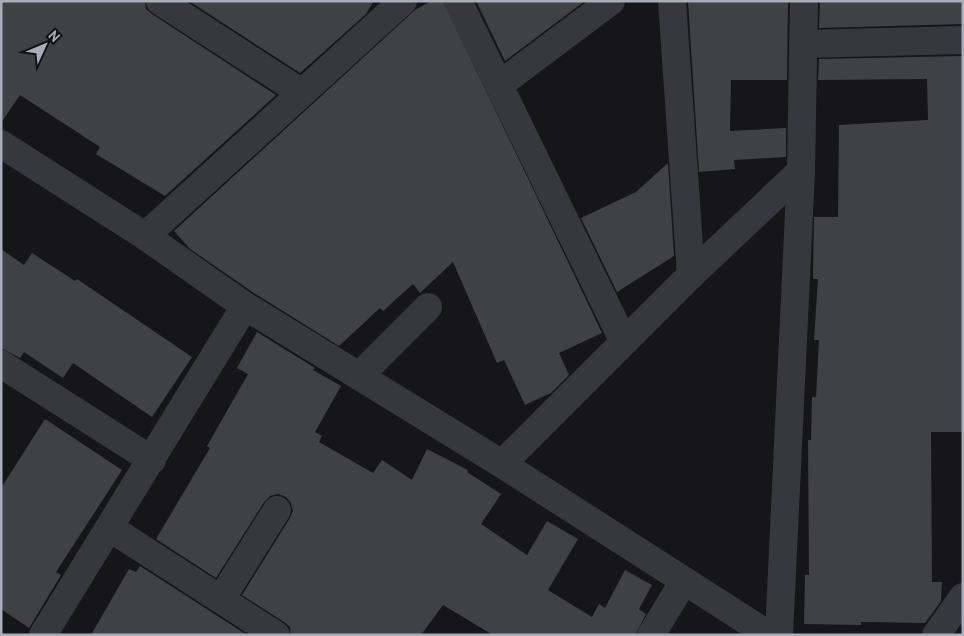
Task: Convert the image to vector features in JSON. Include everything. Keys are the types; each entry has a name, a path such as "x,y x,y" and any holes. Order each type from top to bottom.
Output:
{"street":[{"path":"160,1 302,93"},
{"path":"145,236 403,1"},
{"path":"458,1 624,342"},
{"path":"499,85 611,1"},
{"path":"672,1 691,276"},
{"path":"779,635 801,171 804,1"},
{"path":"803,44 963,40"},
{"path":"1,144 145,236 245,306 502,464 769,635"},
{"path":"502,464 691,276 801,171"},
{"path":"44,635 245,306"},
{"path":"359,376 428,308"},
{"path":"1,364 152,460"},
{"path":"220,599 277,510"},
{"path":"110,528 276,635"},
{"path":"651,635 684,581"},
{"path":"936,635 963,597"}],"building":[{"path":"1,1 145,1 146,9 152,14 276,95 165,196 96,154 100,147 20,95 1,123"},
{"path":"189,1 374,1 366,14 300,73"},
{"path":"431,1 443,1 602,333 559,353 569,375 551,393 525,405 504,360 497,363 453,262 420,293 413,284 383,311 380,308 339,346 254,293 190,249 174,231 415,10"},
{"path":"476,1 585,1 505,61"},
{"path":"688,1 788,1 787,80 731,80 730,131 786,128 786,157 734,160 735,169 699,172"},
{"path":"820,1 963,1 963,24 819,28"},
{"path":"963,56 963,432 931,432 932,582 942,582 941,601 925,623 861,622 861,625 804,624 805,575 809,575 808,440 811,440 812,397 816,397 819,340 814,340 818,279 813,279 814,217 838,217 839,125 928,120 927,79 818,80 819,59"},
{"path":"668,163 674,256 617,292 581,218 636,192"},
{"path":"1,249 24,265 32,253 75,281 77,279 192,357 152,417 73,363 63,378 24,352 20,358 1,348"},
{"path":"257,332 315,368 313,370 341,386 315,432 322,436 319,442 373,473 382,460 412,480 427,449 468,470 467,472 501,494 481,524 527,555 547,521 578,539 548,590 592,617 599,604 605,608 625,570 652,585 639,609 646,614 635,635 493,635 443,605 421,635 291,635 290,627 284,622 242,595 293,511 291,503 286,497 278,494 270,496 264,502 216,578 156,539 210,448 207,446 248,374 237,368"},
{"path":"45,419 122,470 56,572 61,575 29,628 1,609 1,488"},
{"path":"140,566 247,635 91,635 129,569 136,572"}]}
